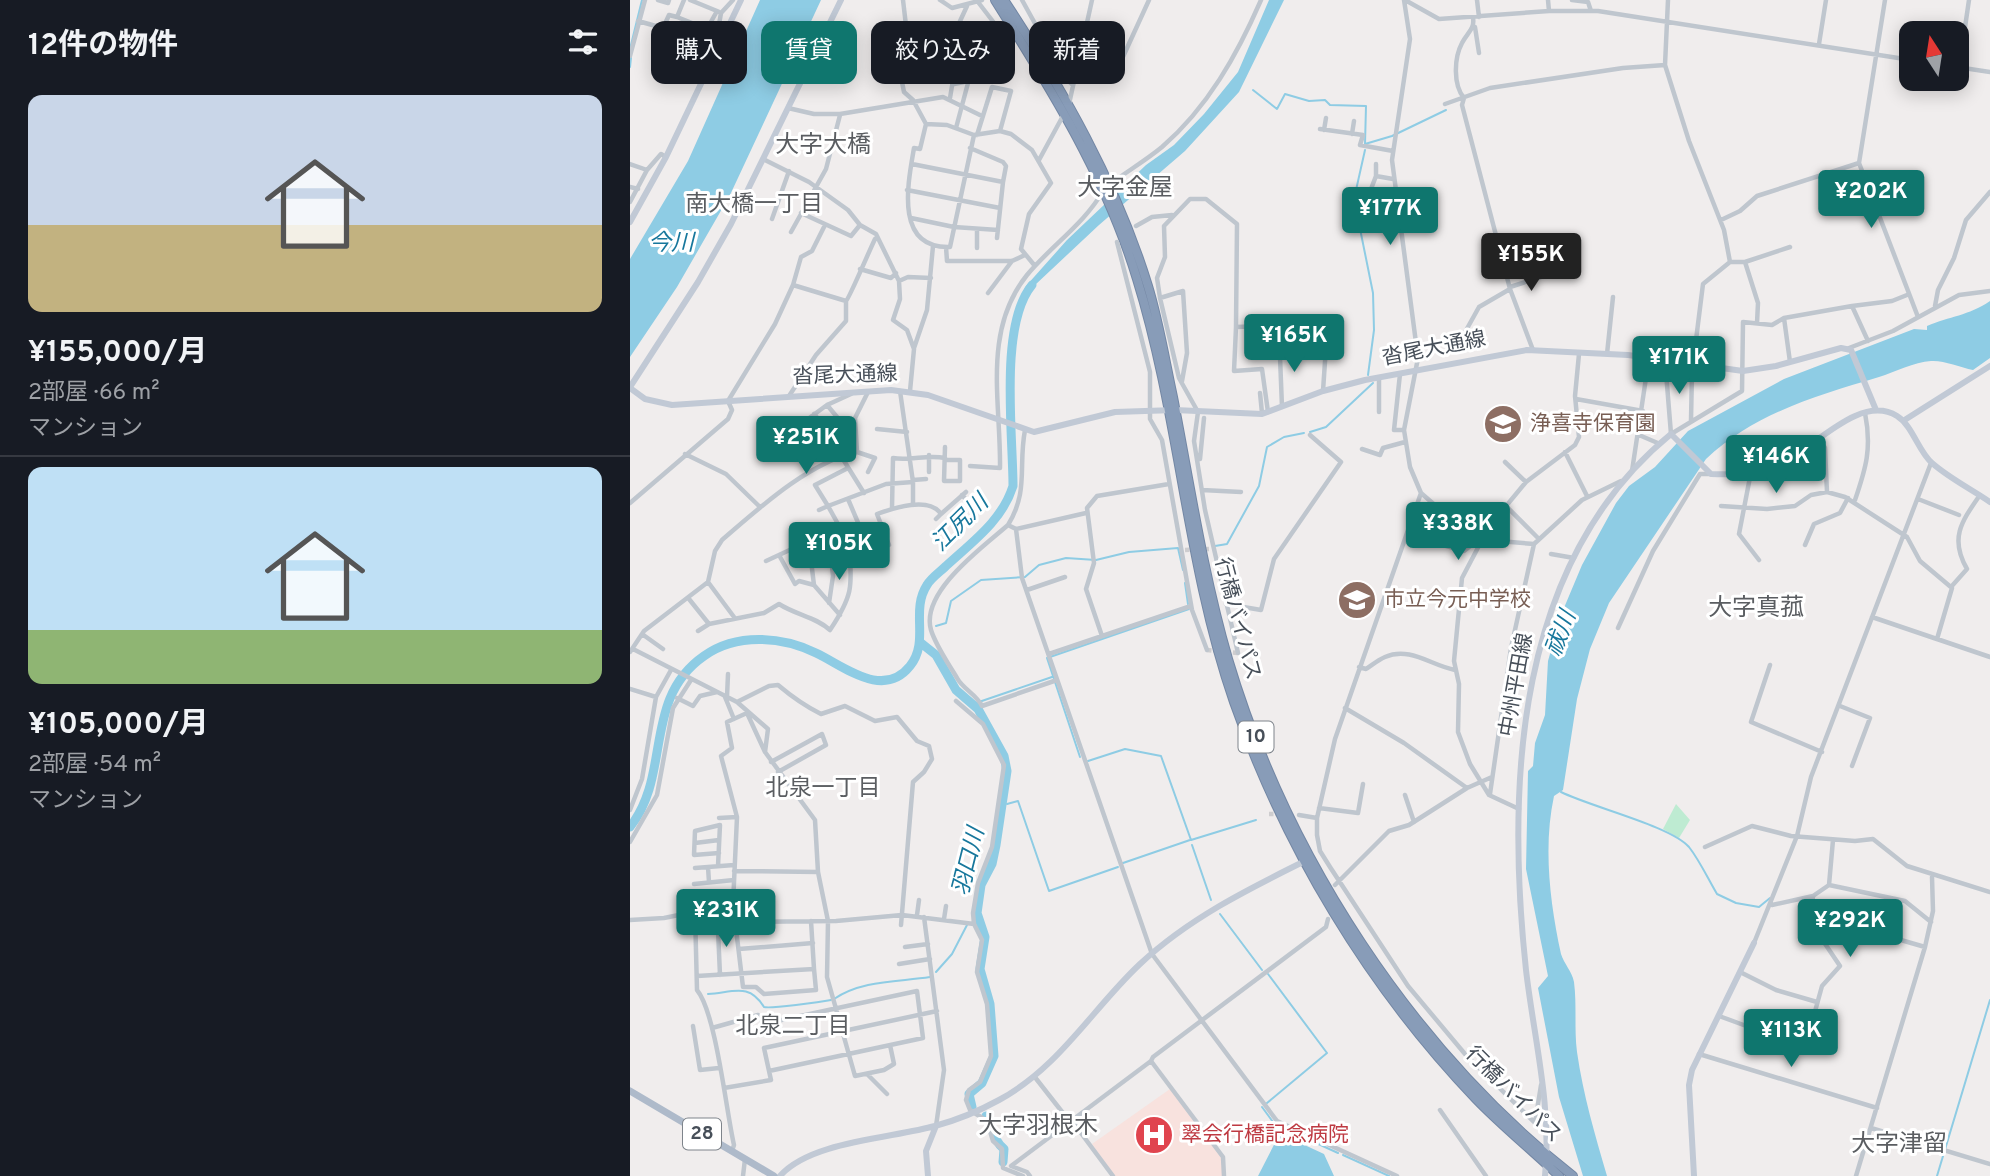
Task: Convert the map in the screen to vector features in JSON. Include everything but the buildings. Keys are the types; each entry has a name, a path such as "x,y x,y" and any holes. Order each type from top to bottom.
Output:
{"highway":[{"name":"行橋バイパス","path":"995,0 1065,113 1107,189"},
{"name":"行橋バイパス","path":"1004,0 1069,103 1148,286 1201,552 1229,662 1266,763 1308,859 1402,999 1484,1094 1562,1173 1573,1176"}],"main road":[{"path":"731,21 741,0"},
{"path":"630,388 704,272 841,0"},
{"path":"630,222 666,157 701,84"},
{"path":"1850,349 1876,410"},
{"name":"沓尾大通線","path":"630,388 645,399 661,404 869,389 910,391 939,398 999,422 1025,430 1040,431 1103,414 1171,410 1265,414 1324,391 1379,378 1533,350 1649,358 1743,371 1850,349"},
{"path":"1903,421 1990,366"},
{"path":"1672,435 1711,474 1751,472 1777,467 1819,438 1865,413 1876,410 1888,412 1903,421 1931,463 1990,502"},
{"name":"中州平田線","path":"1545,1176 1547,1159 1542,1077 1521,915 1519,809 1529,695 1539,645 1574,558 1594,521 1621,481 1672,435"},
{"path":"780,1176 803,1161 847,1144 936,1126 974,1112 1034,1076 1070,1045 1117,987 1152,954 1224,902 1308,859"},
{"path":"1694,1176 1689,1085 1699,1054 1742,973 1754,943"},
{"name":"28","path":"630,1091 774,1176"},
{"path":"928,1176 926,1151 936,1126"}],"street":[{"path":"630,56 645,0"},
{"path":"658,0 668,3 669,0"},
{"path":"677,17 684,0"},
{"path":"690,0 703,2 719,12"},
{"path":"638,22 663,28 669,15 707,29 719,12 733,0"},
{"path":"903,0 907,34 901,77 904,92 913,100 926,124 920,149 914,148 906,209 922,241 933,246 950,247 970,148 992,87 1012,91 1000,131"},
{"path":"940,0 952,8 980,1 994,21"},
{"path":"1022,0 1065,78 1073,85 1065,113 1039,160"},
{"path":"1087,21 1092,0"},
{"path":"1125,52 1149,0"},
{"path":"970,466 1000,468 996,356 999,331 1010,302 1035,266 1107,189 1161,148 1180,129 1234,60 1261,0"},
{"path":"1405,0 1438,19 1549,11 1591,11 1899,58"},
{"path":"1405,0 1410,39 1392,151 1393,179 1416,349 1416,371 1404,430 1405,442 1415,483 1421,493 1467,535 1480,540 1534,544"},
{"path":"1477,0 1475,26 1479,53"},
{"path":"1548,0 1549,11"},
{"path":"1572,0 1588,2 1591,11"},
{"path":"1668,0 1665,65 1689,141 1721,220 1730,262"},
{"path":"1819,44 1826,0"},
{"path":"1885,0 1859,163 1907,295 1913,299 1918,317"},
{"path":"1966,21 1969,0"},
{"path":"960,21 967,6"},
{"path":"718,21 719,12"},
{"path":"1475,26 1458,55 1457,87 1464,98 1462,105 1510,288 1533,350"},
{"path":"1445,104 1490,88 1623,68 1665,65"},
{"path":"1969,69 1990,72"},
{"path":"950,98 954,84"},
{"path":"956,128 963,107 966,84"},
{"path":"788,108 814,114 841,114 913,100 950,98 982,116"},
{"path":"791,232 826,169 841,114"},
{"path":"1326,118 1322,129 1363,135 1360,145 1392,151"},
{"path":"1352,134 1354,121"},
{"path":"926,124 947,125 976,135 1000,131 1016,137 1039,160 1051,183 1029,214 1021,249 1035,266"},
{"path":"970,148 1003,162 1006,166 997,238"},
{"path":"630,202 647,170 659,156 666,157"},
{"path":"763,159 789,171 848,210 860,225 876,234 875,238 899,281 900,299 893,320 910,333 914,349"},
{"path":"1721,220 1740,211 1757,196 1859,163"},
{"path":"630,164 647,170"},
{"path":"912,164 1003,182"},
{"path":"1371,189 1376,176 1376,164"},
{"path":"772,219 789,171"},
{"path":"1376,176 1393,179"},
{"path":"630,187 638,189"},
{"path":"907,190 1000,208"},
{"path":"1936,306 1938,290 1954,258 1966,220 1990,192"},
{"path":"1238,653 1211,548 1194,441 1198,412 1182,382 1157,278 1165,257 1162,231 1172,215 1187,201 1203,197 1237,224 1234,371 1262,369 1265,414"},
{"path":"801,213 852,236 860,225"},
{"path":"1136,226 1152,217 1172,215"},
{"path":"911,218 954,227 998,230"},
{"path":"630,503 728,419 732,410 728,401 775,324 793,285 802,257 812,251 825,225"},
{"path":"977,229 977,248"},
{"path":"789,396 816,355 843,327 847,317 846,302 851,297 860,269 875,238"},
{"path":"1116,242 1150,372 1149,411 1162,440 1191,606 1206,650"},
{"path":"910,391 914,349 923,329 933,246"},
{"path":"946,247 947,261 1012,261 1025,255"},
{"path":"1691,420 1693,364 1703,284 1730,262 1745,262 1790,247"},
{"path":"988,293 1012,261"},
{"path":"1745,262 1758,303 1757,323"},
{"path":"860,269 891,278 896,273"},
{"path":"1416,349 1437,343 1459,343 1479,307 1510,288 1547,275"},
{"path":"899,281 908,277 931,278"},
{"path":"793,285 846,302"},
{"path":"1160,298 1183,291 1187,353 1182,382"},
{"path":"1850,349 1959,295 1990,291"},
{"path":"1672,435 1691,420 1742,391 1743,322 1772,325 1784,318 1902,299 1907,295"},
{"path":"1607,354 1612,297"},
{"path":"1852,306 1868,341"},
{"path":"1784,318 1790,362"},
{"path":"1236,327 1299,325 1327,332 1324,391"},
{"path":"1282,408 1280,357 1284,338"},
{"path":"1519,809 1489,795 1462,749 1458,732 1459,684 1455,670 1462,579 1482,535 1506,505 1526,482 1565,452 1579,437 1576,399 1579,354"},
{"path":"1632,471 1643,411 1642,389 1649,358"},
{"path":"1665,360 1672,435"},
{"path":"1400,374 1394,430 1404,430"},
{"path":"1379,378 1379,412"},
{"path":"857,452 855,418 869,389"},
{"path":"802,424 853,390"},
{"path":"900,390 912,461 913,505"},
{"path":"1260,393 1265,414"},
{"path":"1576,399 1643,411"},
{"path":"827,405 847,429 836,439"},
{"path":"1855,500 1864,475 1870,439 1865,413"},
{"path":"814,414 849,454"},
{"path":"1199,462 1204,418"},
{"path":"877,429 907,432"},
{"path":"1025,430 1023,491 1008,525 946,584 932,607 932,631 959,681 982,706 1057,680"},
{"path":"1226,604 1261,610 1274,559 1341,462 1310,435"},
{"path":"1639,435 1660,443"},
{"path":"1819,438 1825,448 1827,492"},
{"path":"1194,441 1203,444"},
{"path":"1362,449 1380,455 1382,448 1405,442"},
{"path":"892,509 893,458 912,461 929,455 945,459 960,460 960,481 944,481 945,459 945,447"},
{"path":"765,752 768,729 737,702 631,650 642,634 708,582 718,545 760,508 841,456 857,452 874,458 868,472"},
{"path":"1565,452 1587,496"},
{"path":"685,454 726,474 760,508"},
{"path":"929,455 929,472"},
{"path":"841,456 864,493"},
{"path":"1505,461 1526,482"},
{"path":"1754,943 1797,836 1811,777 1905,537 1931,463"},
{"path":"839,536 838,524 815,485 848,468"},
{"path":"1751,472 1740,534 1759,560"},
{"path":"1618,628 1659,540 1700,474 1711,474"},
{"path":"819,510 892,483 926,479"},
{"path":"1489,795 1511,648 1534,544 1587,496 1621,481"},
{"path":"1102,636 1086,589 1094,563 1086,513 1097,496 1169,484"},
{"path":"1202,490 1241,492"},
{"path":"1721,506 1795,506 1811,495 1827,492 1855,500 1878,521 1905,537 1920,561 1951,587 1953,592 1937,639"},
{"path":"1421,493 1345,708 1317,818 1320,851 1337,883 1425,1007 1465,1054 1535,1123 1542,1077"},
{"path":"936,519 964,494 972,506"},
{"path":"1951,587 1967,569 1959,554 1962,520 1980,495"},
{"path":"1805,545 1814,524 1840,513 1848,498"},
{"path":"848,499 861,535 864,564"},
{"path":"1918,499 1959,515"},
{"path":"889,545 877,514 913,505 933,506 942,514"},
{"path":"1506,505 1538,538"},
{"path":"1008,525 1016,529 1086,513"},
{"path":"766,561 809,544 837,539 839,536 861,535 881,524"},
{"path":"1016,529 1027,590 1152,954 1277,1121 1397,1176"},
{"path":"829,539 832,576 829,603"},
{"path":"1464,551 1480,540"},
{"path":"1429,541 1464,551 1472,560"},
{"path":"809,544 814,585 840,615"},
{"path":"698,631 709,624 764,613 779,604 795,614 821,622 830,630 847,605 853,586 849,548 830,548"},
{"path":"1551,554 1574,558"},
{"path":"779,555 795,584 799,581 814,585"},
{"path":"1027,590 1065,577"},
{"path":"708,582 735,617"},
{"path":"689,599 709,624"},
{"path":"1049,654 1191,606"},
{"path":"1872,617 1990,657"},
{"path":"642,634 663,649"},
{"path":"1359,667 1366,668 1383,658 1400,654 1419,656 1455,670"},
{"path":"1770,665 1751,722 1822,752"},
{"path":"630,810 642,779 656,697 672,671"},
{"path":"728,674 726,697 734,719"},
{"path":"630,842 657,795 677,698 690,679"},
{"path":"737,702 769,686 778,685 790,698 799,699 821,714 845,706 875,722 897,717 917,741 929,746 932,759 924,772 913,782 901,925"},
{"path":"630,689 656,697"},
{"path":"677,698 694,706 700,696 717,692"},
{"path":"956,701 983,724 1004,765 997,825 988,865 978,883 974,924 982,940 977,972 988,1004 991,1050 980,1082 966,1094 967,1105 987,1121 993,1141 1002,1149 1003,1168 1023,1176"},
{"path":"1840,706 1870,718 1852,766"},
{"path":"1345,708 1404,743 1467,788"},
{"path":"747,713 727,722 732,748 721,756 737,817 733,904 743,986 756,988 764,993 816,990 811,921"},
{"path":"747,713 771,762 815,820 818,872 828,921 827,977 855,1076 894,1064 890,1045"},
{"path":"771,762 822,734 826,744 778,772"},
{"path":"1337,883 1389,831 1414,822 1467,788 1492,777"},
{"path":"1319,808 1359,813 1363,784"},
{"path":"1405,795 1414,822"},
{"path":"1299,815 1317,818"},
{"path":"719,818 737,817"},
{"path":"718,866 719,853 720,825 695,831 694,855 719,853"},
{"path":"1705,847 1752,826 1797,836 1873,839 1907,866 1933,877 1990,892"},
{"path":"1829,886 1833,839"},
{"path":"695,843 719,840"},
{"path":"1308,859 1320,851"},
{"path":"695,868 718,866 818,872"},
{"path":"708,867 709,882"},
{"path":"1856,1176 1925,947 1931,923 1933,877"},
{"path":"694,884 734,880"},
{"path":"1771,905 1813,896 1829,886 1905,901 1931,923"},
{"path":"1811,1026 1822,986 1840,967 1809,920 1813,896"},
{"path":"917,915 919,900"},
{"path":"630,920 733,904"},
{"path":"944,919 946,906"},
{"path":"769,907 769,920"},
{"path":"1813,908 1872,936 1887,936 1925,947"},
{"path":"695,912 698,990 705,1000 712,1028 724,1088 732,1151"},
{"path":"720,975 718,930 736,925 769,920 828,921 902,915 974,924"},
{"path":"923,917 944,1070 936,1126"},
{"path":"1030,1176 1027,1172 1011,1166 1326,927 1328,919"},
{"path":"738,949 813,943"},
{"path":"905,947 928,944"},
{"path":"899,964 930,959"},
{"path":"697,976 814,969"},
{"path":"1742,973 1776,990 1817,1002"},
{"path":"712,1028 748,1016 761,1017 763,1024 917,991 925,1036 769,1071"},
{"path":"724,1088 771,1080 764,1048 937,1011"},
{"path":"1719,1016 1749,1027"},
{"path":"693,1026 700,1070 719,1068"},
{"path":"1699,1054 1877,1108"},
{"path":"1152,1061 1223,1157 1224,1176"},
{"path":"866,1074 887,1094"},
{"path":"1034,1076 1113,1176"},
{"path":"1440,1110 1486,1176"},
{"path":"1871,1128 1990,1164"},
{"path":"743,1176 745,1159"}],"shaded area":[{"name":"翠会行橋記念病院","path":"1170,1089 1222,1158 1222,1176 1114,1176 1092,1144"}],"green space":[{"path":"1676,804 1690,820 1679,838 1663,829"}],"water":[{"name":"今川","path":"760,0 821,0 811,21 761,21 761,84 782,84 730,195 677,287 630,357 630,259 688,161 722,84 747,84 747,29"},
{"path":"1269,0 1284,0 1239,92 1185,151 1099,225 1019,300 1026,286 1067,240 1146,165 1174,145 1204,114 1238,72"},
{"name":"祓川","path":"1990,301 1990,358 1973,370 1941,362 1918,363 1787,408 1745,429 1725,443 1706,459 1609,603 1590,649 1577,699 1563,790 1554,796 1548,855 1561,954 1574,982 1576,1043 1580,1068 1607,1176 1583,1176 1559,1097 1538,988 1548,976 1526,869 1528,771 1533,766 1535,743 1545,715 1548,661 1561,615 1582,565 1616,503 1629,486 1655,467 1688,431 1784,379 1914,329 1927,330 1927,326 1966,313"},
{"path":"1283,1135 1324,1154 1334,1176 1258,1176 1278,1137"}],"waterway":[{"path":"630,49 642,0"},
{"path":"630,67 631,58"},
{"path":"1253,90 1277,109 1285,94 1309,101 1325,100 1330,105 1366,106 1365,144 1392,136 1446,110"},
{"path":"1365,150 1354,199 1373,293 1374,330 1368,375"},
{"name":"江尻川","path":"630,827 643,806 651,784 664,715 672,693 685,674 704,656 730,643 774,640 802,647 851,672 876,680 899,676 910,666 919,646 920,605 927,585 994,520 1002,510 1013,486 1011,352 1022,303 1032,285"},
{"path":"1310,432 1326,427 1373,383"},
{"path":"1215,546 1227,544 1259,486 1267,447 1284,437 1304,433"},
{"path":"936,626 946,623 951,601 981,580 1025,577 1039,565 1066,558 1096,560 1129,552 1178,548 1183,570"},
{"path":"1185,583 1188,604"},
{"path":"1080,757 1047,658 1189,609"},
{"name":"羽口川","path":"921,643 936,655 956,690 978,709 1004,756 1007,771 992,864 981,885 977,913 985,937 980,969 990,1004 994,1056 982,1083 969,1094 972,1107"},
{"path":"973,704 1052,677"},
{"path":"1088,761 1125,749 1161,756 1191,840 1256,820"},
{"path":"1561,792 1648,824 1680,839 1693,852 1717,894 1736,903 1759,907 1770,898"},
{"path":"1007,804 1018,801 1049,891 1118,867"},
{"path":"1123,863 1190,840"},
{"path":"1192,845 1211,900"},
{"path":"1220,914 1262,970"},
{"path":"936,972 952,954 967,925"},
{"path":"1267,1103 1327,1053 1268,974"},
{"path":"834,999 868,985 930,977"},
{"path":"708,994 747,992 764,1007 831,1000"},
{"path":"1937,1176 1990,1000"},
{"path":"1262,1107 1273,1122"},
{"name":"羽口川","path":"986,1116 997,1141 1004,1149 1003,1162"},
{"path":"1277,1125 1338,1153"},
{"path":"1343,1155 1389,1176"}],"tunnel":[{"path":"1185,550 1209,549"},
{"path":"1207,650 1238,653"},
{"path":"1269,814 1281,814"}],"place":[{"name":"浄喜寺保育園","path":"1503,424"},
{"name":"市立今元中学校","path":"1357,600"},
{"name":"翠会行橋記念病院","path":"1154,1135"}],"district":[{"name":"大字大橋","path":"823,146"},
{"name":"大字金屋","path":"1125,189"},
{"name":"南大橋一丁目","path":"754,205"},
{"name":"大字真菰","path":"1756,609"},
{"name":"北泉一丁目","path":"823,789"},
{"name":"北泉二丁目","path":"793,1027"},
{"name":"大字羽根木","path":"1038,1127"},
{"name":"大字津留","path":"1899,1145"}]}
